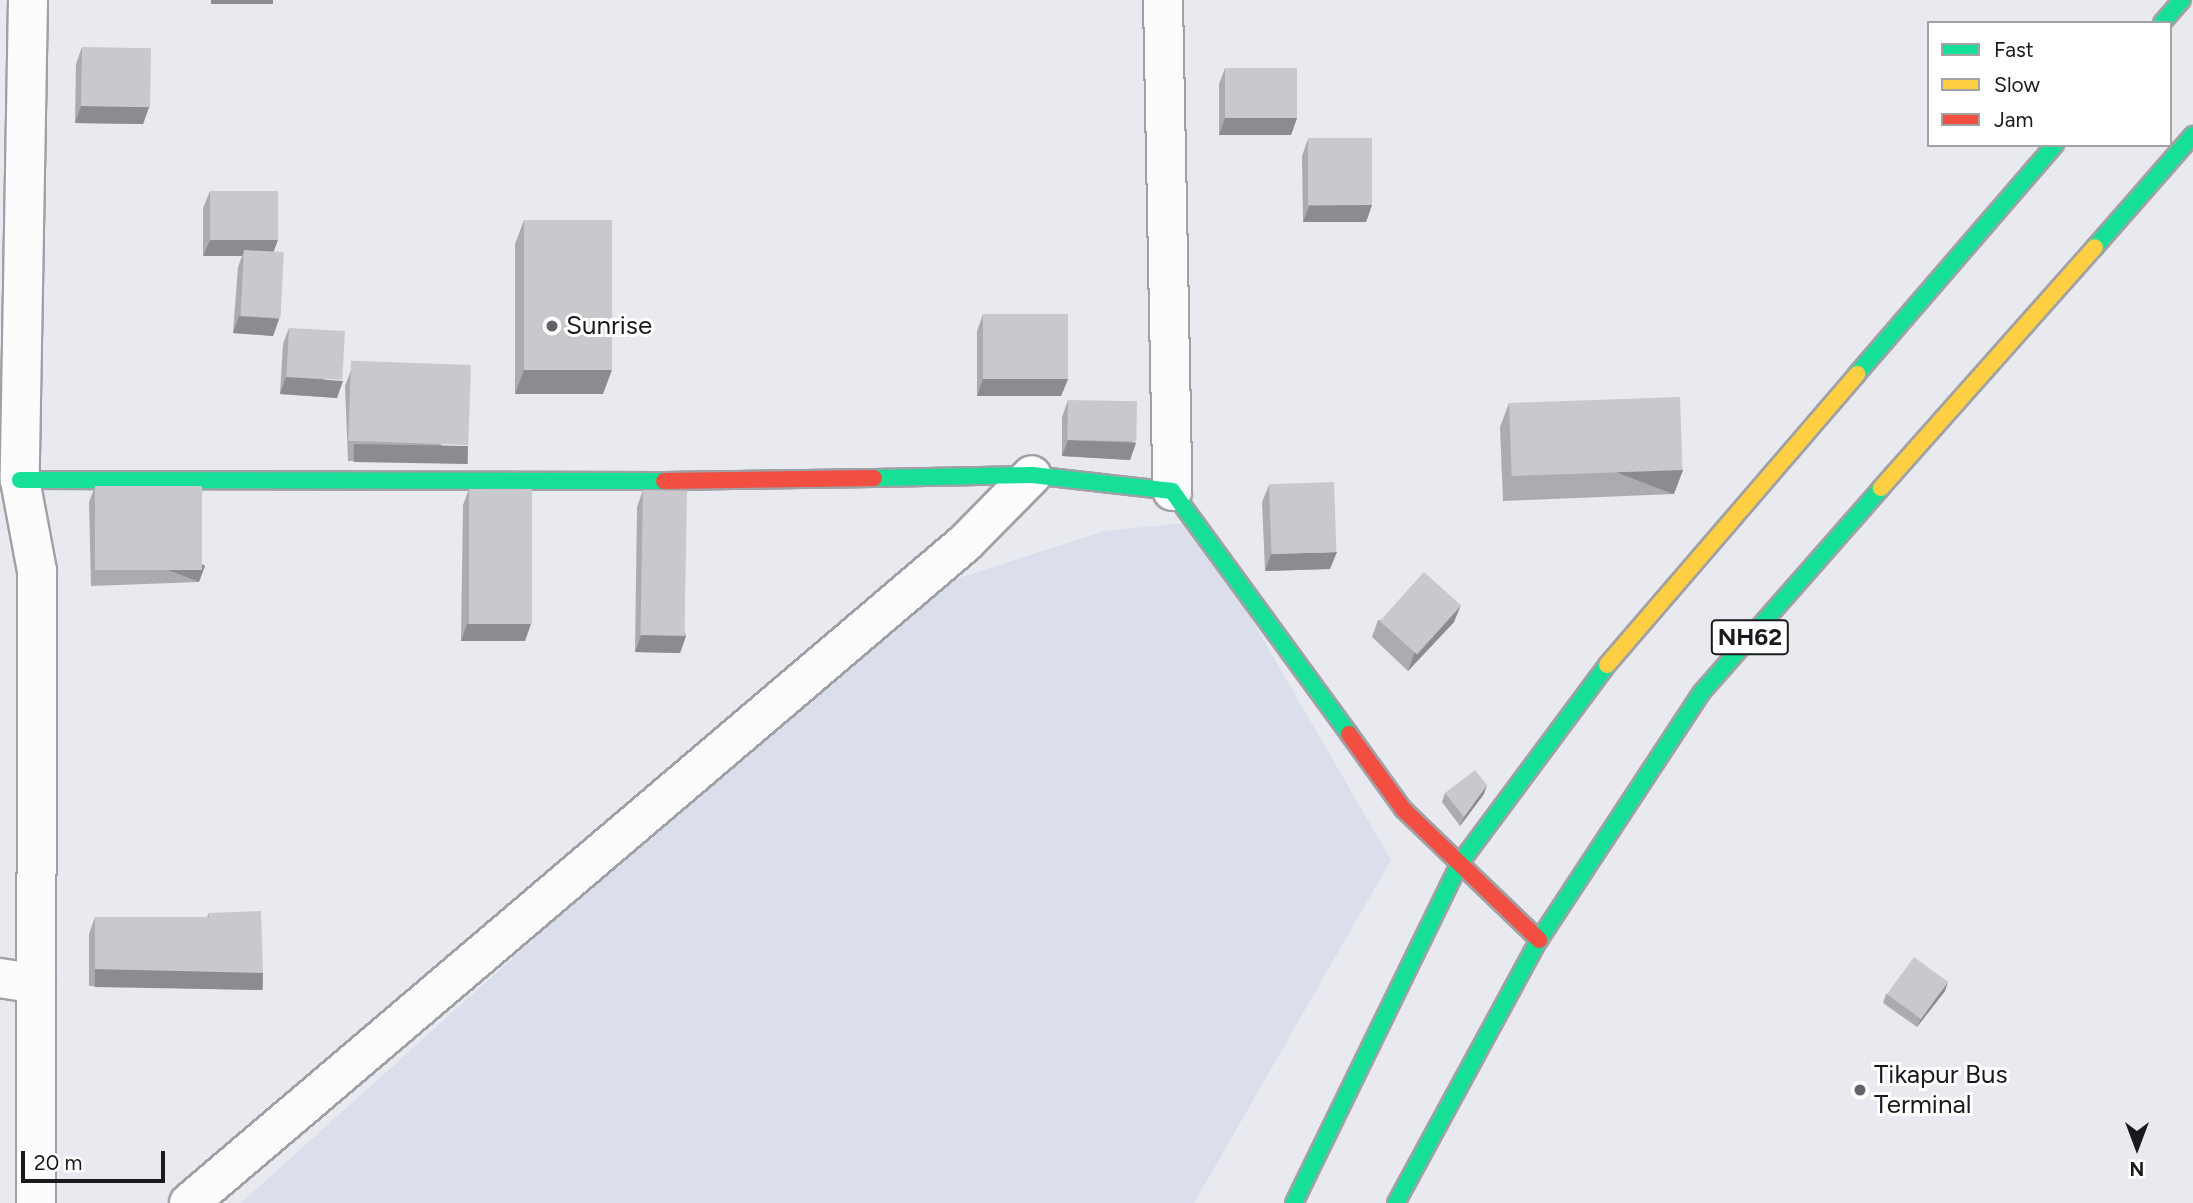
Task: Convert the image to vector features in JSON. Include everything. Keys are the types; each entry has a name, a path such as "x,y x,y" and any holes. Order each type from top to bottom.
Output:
{"main road":[{"path":"2164,21 2182,0"},
{"name":"NH62","path":"1396,1203 1539,940 1702,692 1856,513 2193,135"},
{"path":"1294,1203 1460,863 1615,654 2053,147"},
{"path":"20,480 512,484 1032,475 1172,491 1403,809 1539,940"}],"street":[{"path":"28,0 20,480 37,571 18,981 36,1203"},
{"path":"1163,0 1172,491"},
{"path":"189,1203 965,543 1032,475"}],"shaded area":[{"path":"1195,522 1391,860 1194,1203 241,1203 921,590 1105,531"}],"building":[{"path":"82,47 151,48 150,107 81,106"},
{"path":"1225,68 1297,68 1297,118 1225,118"},
{"path":"1308,138 1372,138 1372,205 1308,205"},
{"path":"210,191 278,191 278,240 210,240"},
{"path":"524,220 612,220 612,370 524,370"},
{"path":"244,250 284,252 280,318 241,316"},
{"path":"983,314 1068,314 1068,379 983,379"},
{"path":"289,328 345,331 342,380 286,377"},
{"path":"351,361 471,365 468,445 348,441"},
{"path":"1680,397 1683,470 1512,476 1509,403"},
{"path":"1068,400 1137,401 1136,441 1067,440"},
{"path":"1334,482 1336,552 1271,554 1269,484"},
{"path":"95,486 202,486 202,570 95,570"},
{"path":"469,489 532,489 532,624 469,624"},
{"path":"643,490 687,491 684,636 640,635"},
{"path":"1424,572 1461,605 1417,655 1380,621"},
{"path":"1475,770 1487,785 1464,817 1445,793"},
{"path":"261,911 263,973 95,969 95,917 209,917 209,913"},
{"path":"1914,957 1948,982 1921,1019 1887,994"}],"traffic: fast":[{"path":"2164,21 2182,0"},
{"path":"2095,247 2193,135"},
{"path":"1857,374 2053,147"},
{"path":"874,478 1032,475 1172,491 1349,734"},
{"path":"20,480 664,481"},
{"path":"1396,1203 1539,940 1702,692 1881,488"},
{"path":"1294,1203 1460,863 1607,665"}],"traffic: slow":[{"path":"1881,488 2095,247"},
{"path":"1607,665 1857,374"}],"traffic: jam":[{"path":"664,481 874,478"},
{"path":"1349,734 1403,809 1539,940"}],"place":[{"name":"Sunrise","path":"552,326"},
{"name":"Tikapur Bus Terminal","path":"1860,1090"}]}
